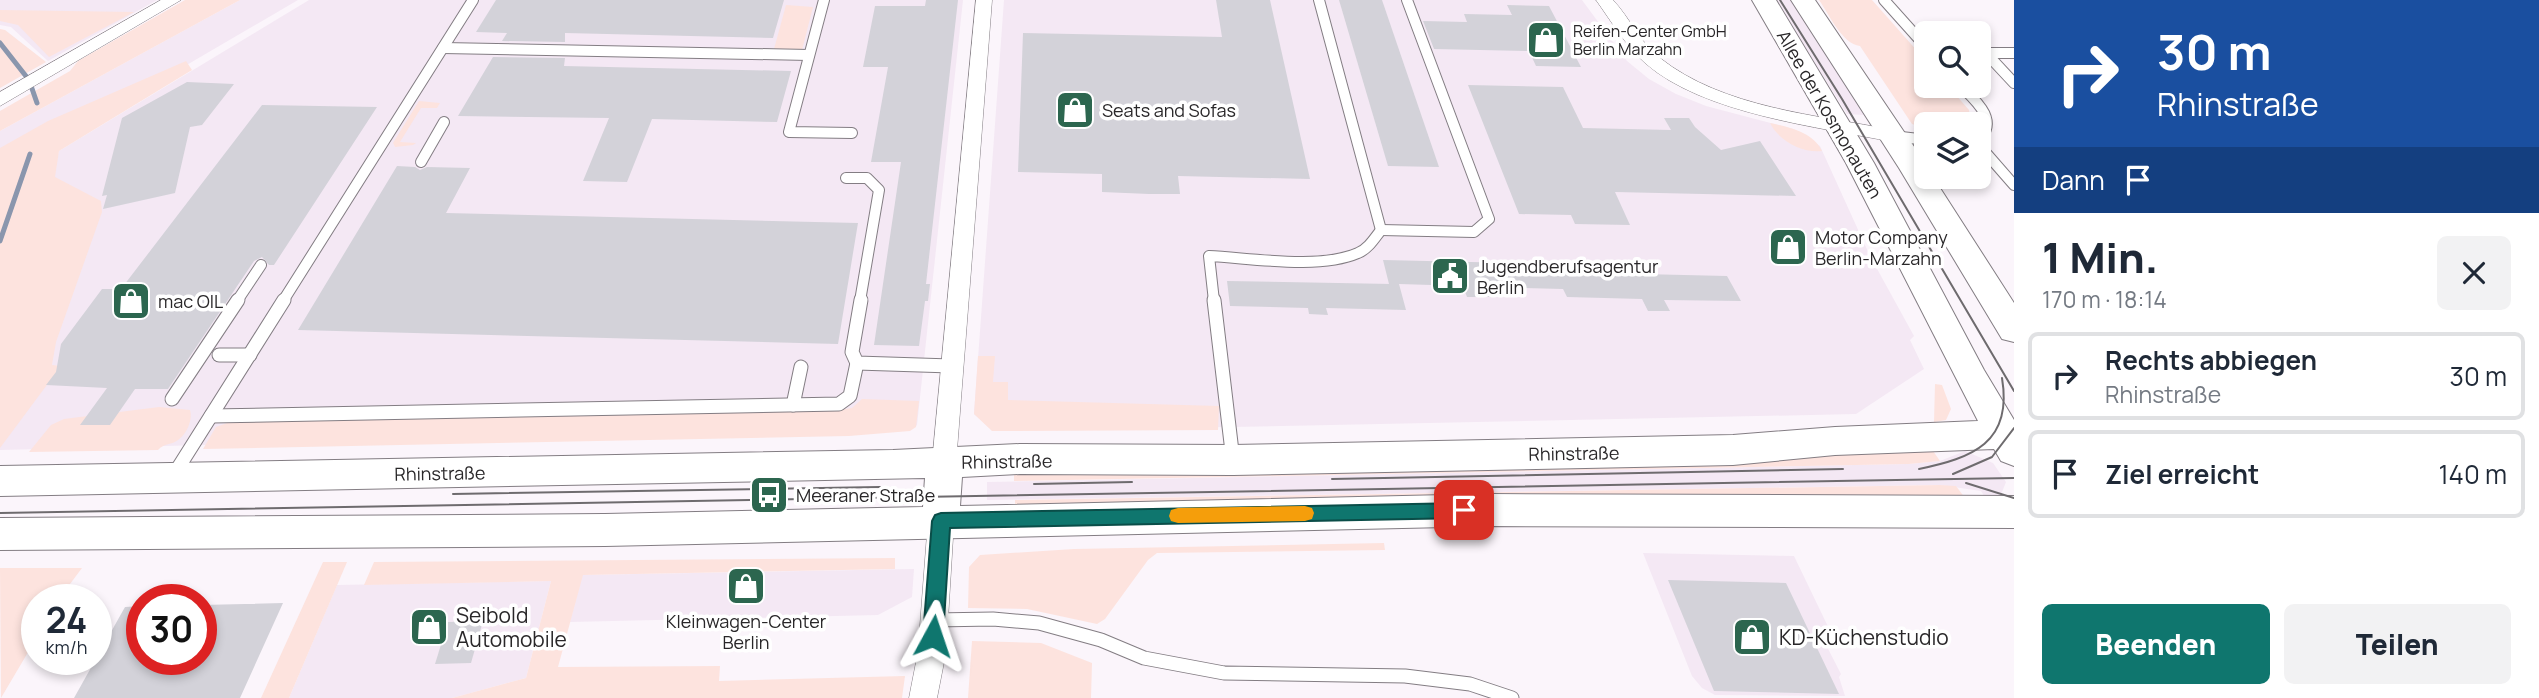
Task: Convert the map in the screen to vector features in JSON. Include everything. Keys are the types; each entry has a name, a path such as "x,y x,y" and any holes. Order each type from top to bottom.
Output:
{"main road":[{"name":"Allee der Kosmonauten","path":"1764,0 1838,124 2010,440"},
{"name":"Allee der Kosmonauten","path":"1803,0 1893,136 2014,330"},
{"name":"Rhinstraße","path":"0,481 1020,460 1233,460 1734,450 1835,441 2010,440"},
{"path":"941,521 944,463"},
{"path":"0,534 605,530 1491,510 2014,512"}],"street":[{"path":"0,100 173,0"},
{"path":"944,463 984,0"},
{"path":"1604,0 1639,48 1652,61 1681,80 1729,99 1893,136"},
{"path":"923,698 935,620 941,521"}],"lane":[{"path":"173,477 473,0"},
{"path":"824,0 789,132 852,133"},
{"path":"1233,460 1209,257 1338,260 1359,253 1372,243 1381,230 1319,0"},
{"path":"1381,230 1474,232 1489,219 1407,0"},
{"path":"1884,0 1914,33"},
{"path":"443,48 809,55"},
{"path":"2014,53 1986,52 2014,83"},
{"path":"1972,98 1984,112"},
{"path":"421,162 444,122"},
{"path":"1893,136 1914,138"},
{"path":"1991,157 2014,185"},
{"path":"211,416 839,404 850,396 857,363 852,352 878,190 867,178 846,178"},
{"path":"172,398 261,265"},
{"path":"219,355 250,355"},
{"path":"857,363 951,366"},
{"path":"793,405 800,367"},
{"path":"935,620 1039,623 1101,640 1144,658 1224,673 1405,676 1470,684 1512,698"}],"shaded area":[{"path":"0,0 157,0 48,61 11,27 0,25"},
{"path":"185,0 240,0 0,131 0,111 70,71 78,61"},
{"path":"240,0 298,0 0,174 0,131"},
{"path":"309,0 963,0 917,425 913,428 0,450 0,332 59,151"},
{"path":"1004,0 1582,0 1627,61 1649,79 1706,106 1793,129 1820,146 1870,256 1914,336 1910,340 1924,369 1856,414 1232,427 991,429 974,414"},
{"path":"1776,0 1791,0 1864,115 1847,114"},
{"path":"1819,0 1872,0 1914,47 1914,98 1958,98 1969,112 1914,112 1914,125 1912,124 1860,46 1847,40"},
{"path":"786,5 813,7 802,50 774,49"},
{"path":"0,10 134,12 49,57 18,25 0,21"},
{"path":"0,29 5,30 46,62 0,88"},
{"path":"186,61 192,70 59,151 55,177 101,201 102,212 56,342 52,365 61,366 0,448 0,148 48,121"},
{"path":"419,101 440,103 437,108 421,108 400,142 416,143 395,147 393,143"},
{"path":"1770,123 1807,135 1822,151 1799,148 1779,135"},
{"path":"978,356 995,356 993,382 1008,382 1008,400 1219,406 1218,430 992,431 974,414"},
{"path":"1935,384 1942,385 1951,409 1946,420 1934,422"},
{"path":"862,399 919,401 916,427 910,431 849,436 203,449 216,427 230,422 832,411 852,408"},
{"path":"159,407 190,410 191,418 187,430 176,442 158,450 29,452 51,425 64,419"},
{"path":"1931,448 1940,461 1909,464 1014,481 1014,474"},
{"path":"1965,451 1993,463 2006,482 2000,497 1986,499 1981,491 1940,485 987,500 987,482 1909,464 1940,461"},
{"path":"1956,486 1965,498 1015,508 1015,500"},
{"path":"1384,543 1385,550 1157,553 1148,560 1105,619 1097,624 1027,609 968,608 969,567 980,555 1074,549"},
{"name":"KD-Küchenstudio","path":"1643,553 1794,556 1834,639 1823,639 1841,674 1839,677 1845,696 1715,695 1702,688 1692,676"},
{"path":"895,558 895,569 583,575 558,667 720,666 719,681 905,676 902,698 452,698 526,678 551,581 364,585 374,562"},
{"path":"323,562 347,562 289,698 261,698"},
{"path":"0,568 82,568 70,584 21,584 21,664 1,698"},
{"name":"Kleinwagen-Center Berlin","path":"914,569 912,597 878,615 570,622 582,575"},
{"name":"Seibold Automobile","path":"551,581 526,678 452,698 289,698 337,585"},
{"path":"972,641 1041,643 1092,663 1091,698 968,698"}],"building":[{"path":"496,0 784,0 773,38 565,33 565,42 502,41 507,33 476,32"},
{"path":"926,0 958,0 926,284 930,284 928,301 925,301 919,346 874,345 901,162 871,162 888,67 863,67 875,6 925,6"},
{"path":"1216,0 1270,0 1310,179 1178,176 1180,194 1149,194 1102,192 1102,174 1018,172 1023,33 1222,37"},
{"path":"1339,0 1382,0 1439,167 1388,166"},
{"path":"1507,5 1549,6 1581,67 1536,66 1529,51 1434,49 1423,21 1467,22 1464,14 1512,15"},
{"path":"493,57 565,58 564,66 791,71 777,122 652,119 627,182 583,181 609,118 458,116"},
{"path":"187,82 234,84 202,125 190,127 175,193 103,209 107,195 102,196 122,118"},
{"path":"1468,85 1563,87 1583,128 1671,130 1664,118 1689,118 1695,127 1721,150 1760,141 1796,196 1615,192 1630,225 1575,224 1571,215 1519,214"},
{"path":"262,105 377,107 274,265 269,265 262,257 254,261 168,389 135,389 110,425 80,425 107,388 46,385 56,372 61,344 102,289 121,289"},
{"path":"397,166 420,170 427,167 470,168 446,213 858,223 838,344 298,330"},
{"path":"1383,260 1553,264 1556,272 1727,276 1741,301 1664,300 1670,311 1648,311 1642,299 1567,297 1563,289 1486,287 1490,297 1467,297 1463,286 1399,284 1406,310 1326,308 1328,315 1309,314 1308,308 1230,306 1227,281 1389,284"},
{"name":"KD-Küchenstudio","path":"1668,580 1786,583 1839,694 1714,691"},
{"path":"283,603 240,698 74,698 87,675 112,675 112,630 125,607 126,675 217,675 217,605"},
{"path":"483,621 471,663 435,664 448,622"}],"waterway":[{"path":"0,43 29,80 37,103"},
{"path":"0,241 30,154"}],"tram line":[{"path":"1780,0 1842,99 2014,391"},
{"path":"1919,469 1971,453 1995,432 2004,400 2002,378"},
{"path":"1953,474 1992,457 2014,428"},
{"path":"1332,479 1843,469"},
{"path":"0,513 2014,478"},
{"path":"1034,484 1132,482"},
{"path":"1966,483 2014,498"},
{"path":"453,494 880,487"}],"slow traffic":[{"path":"1178,516 1305,513"}],"place":[{"name":"Reifen-Center GmbH Berlin Marzahn","path":"1546,40"},
{"name":"Seats and Sofas","path":"1075,110"},
{"name":"Motor Company Berlin-Marzahn","path":"1788,247"},
{"name":"Jugendberufsagentur Berlin","path":"1450,276"},
{"name":"mac OIL","path":"131,301"},
{"name":"Meeraner Straße","path":"769,495"},
{"name":"Kleinwagen-Center Berlin","path":"746,586"},
{"name":"Seibold Automobile","path":"429,627"},
{"name":"KD-Küchenstudio","path":"1752,637"}],"route":[{"path":"933,636 941,521 1464,510"}]}
